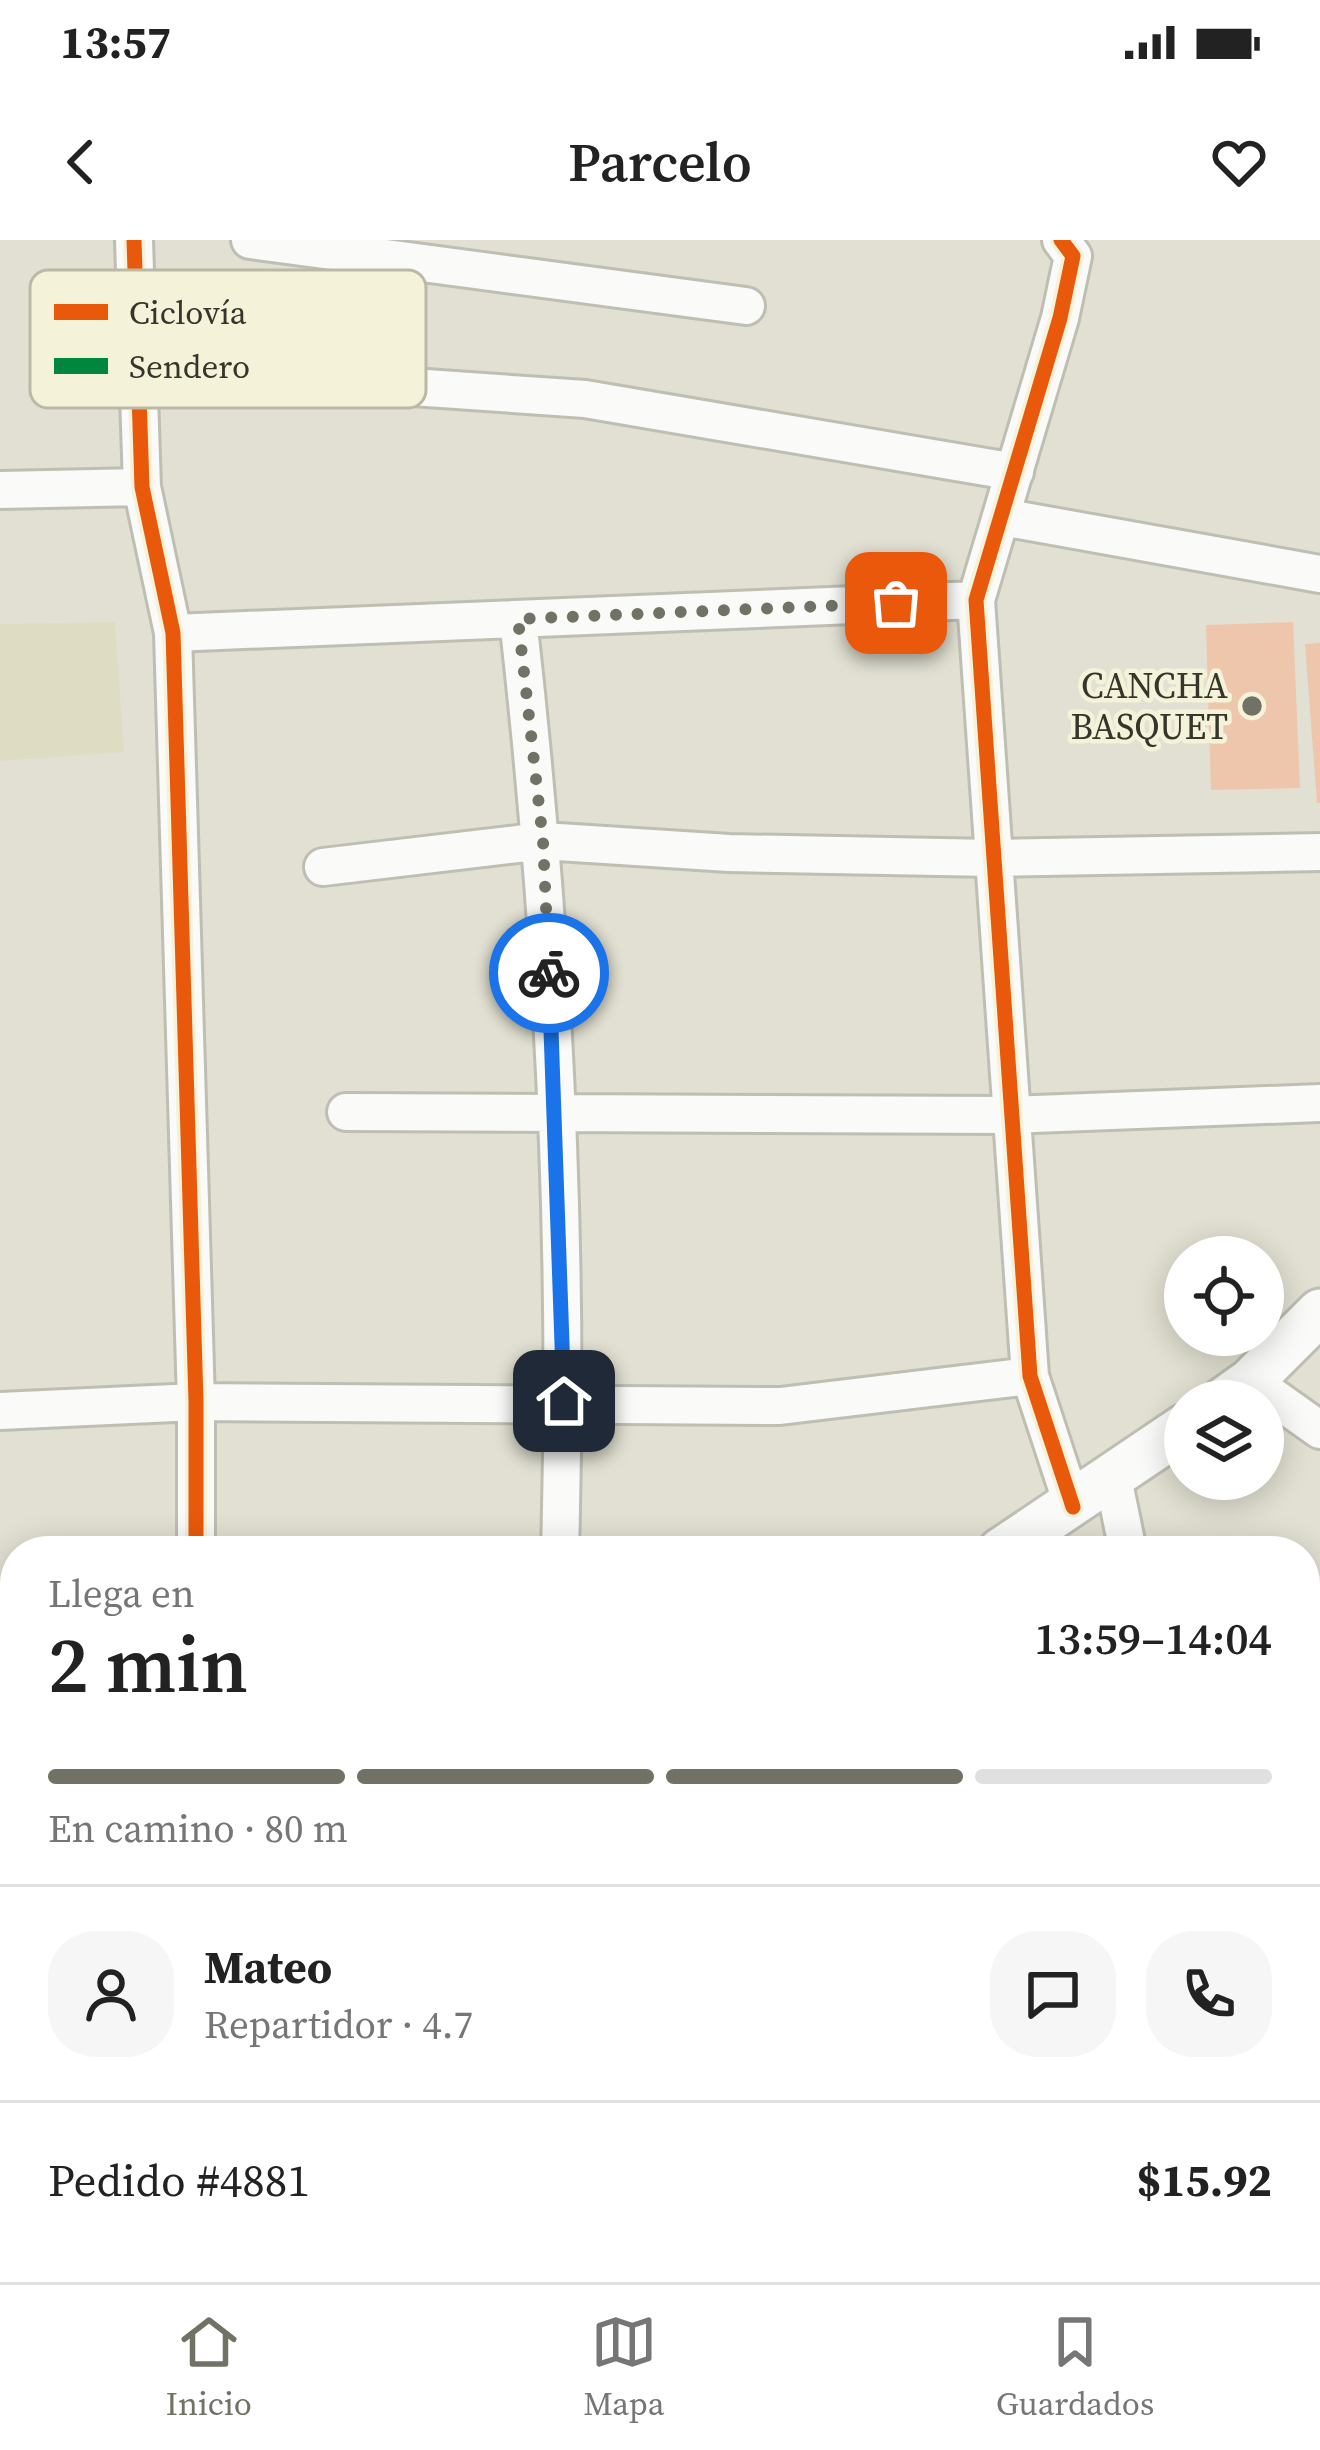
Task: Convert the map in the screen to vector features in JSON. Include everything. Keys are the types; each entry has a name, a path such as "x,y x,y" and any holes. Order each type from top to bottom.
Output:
{"street":[{"path":"134,240 134,270"},
{"path":"250,240 746,306"},
{"path":"1070,245 1015,472 976,600 1030,1376 1073,1507"},
{"path":"426,388 585,399 1015,472"},
{"path":"138,408 142,487 173,633 196,1536"},
{"path":"0,490 142,487"},
{"path":"1002,517 1320,574"},
{"path":"173,633 976,600"},
{"path":"518,619 543,841 564,1401 560,1536"},
{"path":"323,867 543,841 729,854 993,858 1320,852"},
{"path":"346,1112 1010,1114 1320,1102"},
{"path":"1249,1380 1320,1312"},
{"path":"0,1412 196,1402 780,1406 1030,1376"},
{"path":"1284,1413 1320,1430"},
{"path":"1026,1536 1164,1442"},
{"path":"1113,1478 1125,1536"}],"shaded area":[{"path":"115,622 124,752 0,761 0,624"},
{"name":"CANCHA BASQUET","path":"1293,622 1300,788 1211,790 1206,625"},
{"path":"1320,643 1320,803 1317,803 1305,644"}],"cycle path":[{"path":"134,240 135,270"},
{"path":"1061,240 1073,256 1060,318 976,600 1030,1376 1073,1507"},
{"path":"139,408 142,487 173,633 196,1536"}],"way so far":[{"path":"549,973 543,841 518,619 896,603"}],"place":[{"name":"CANCHA BASQUET","path":"1252,706"}],"route":[{"path":"549,973 564,1401"}]}
